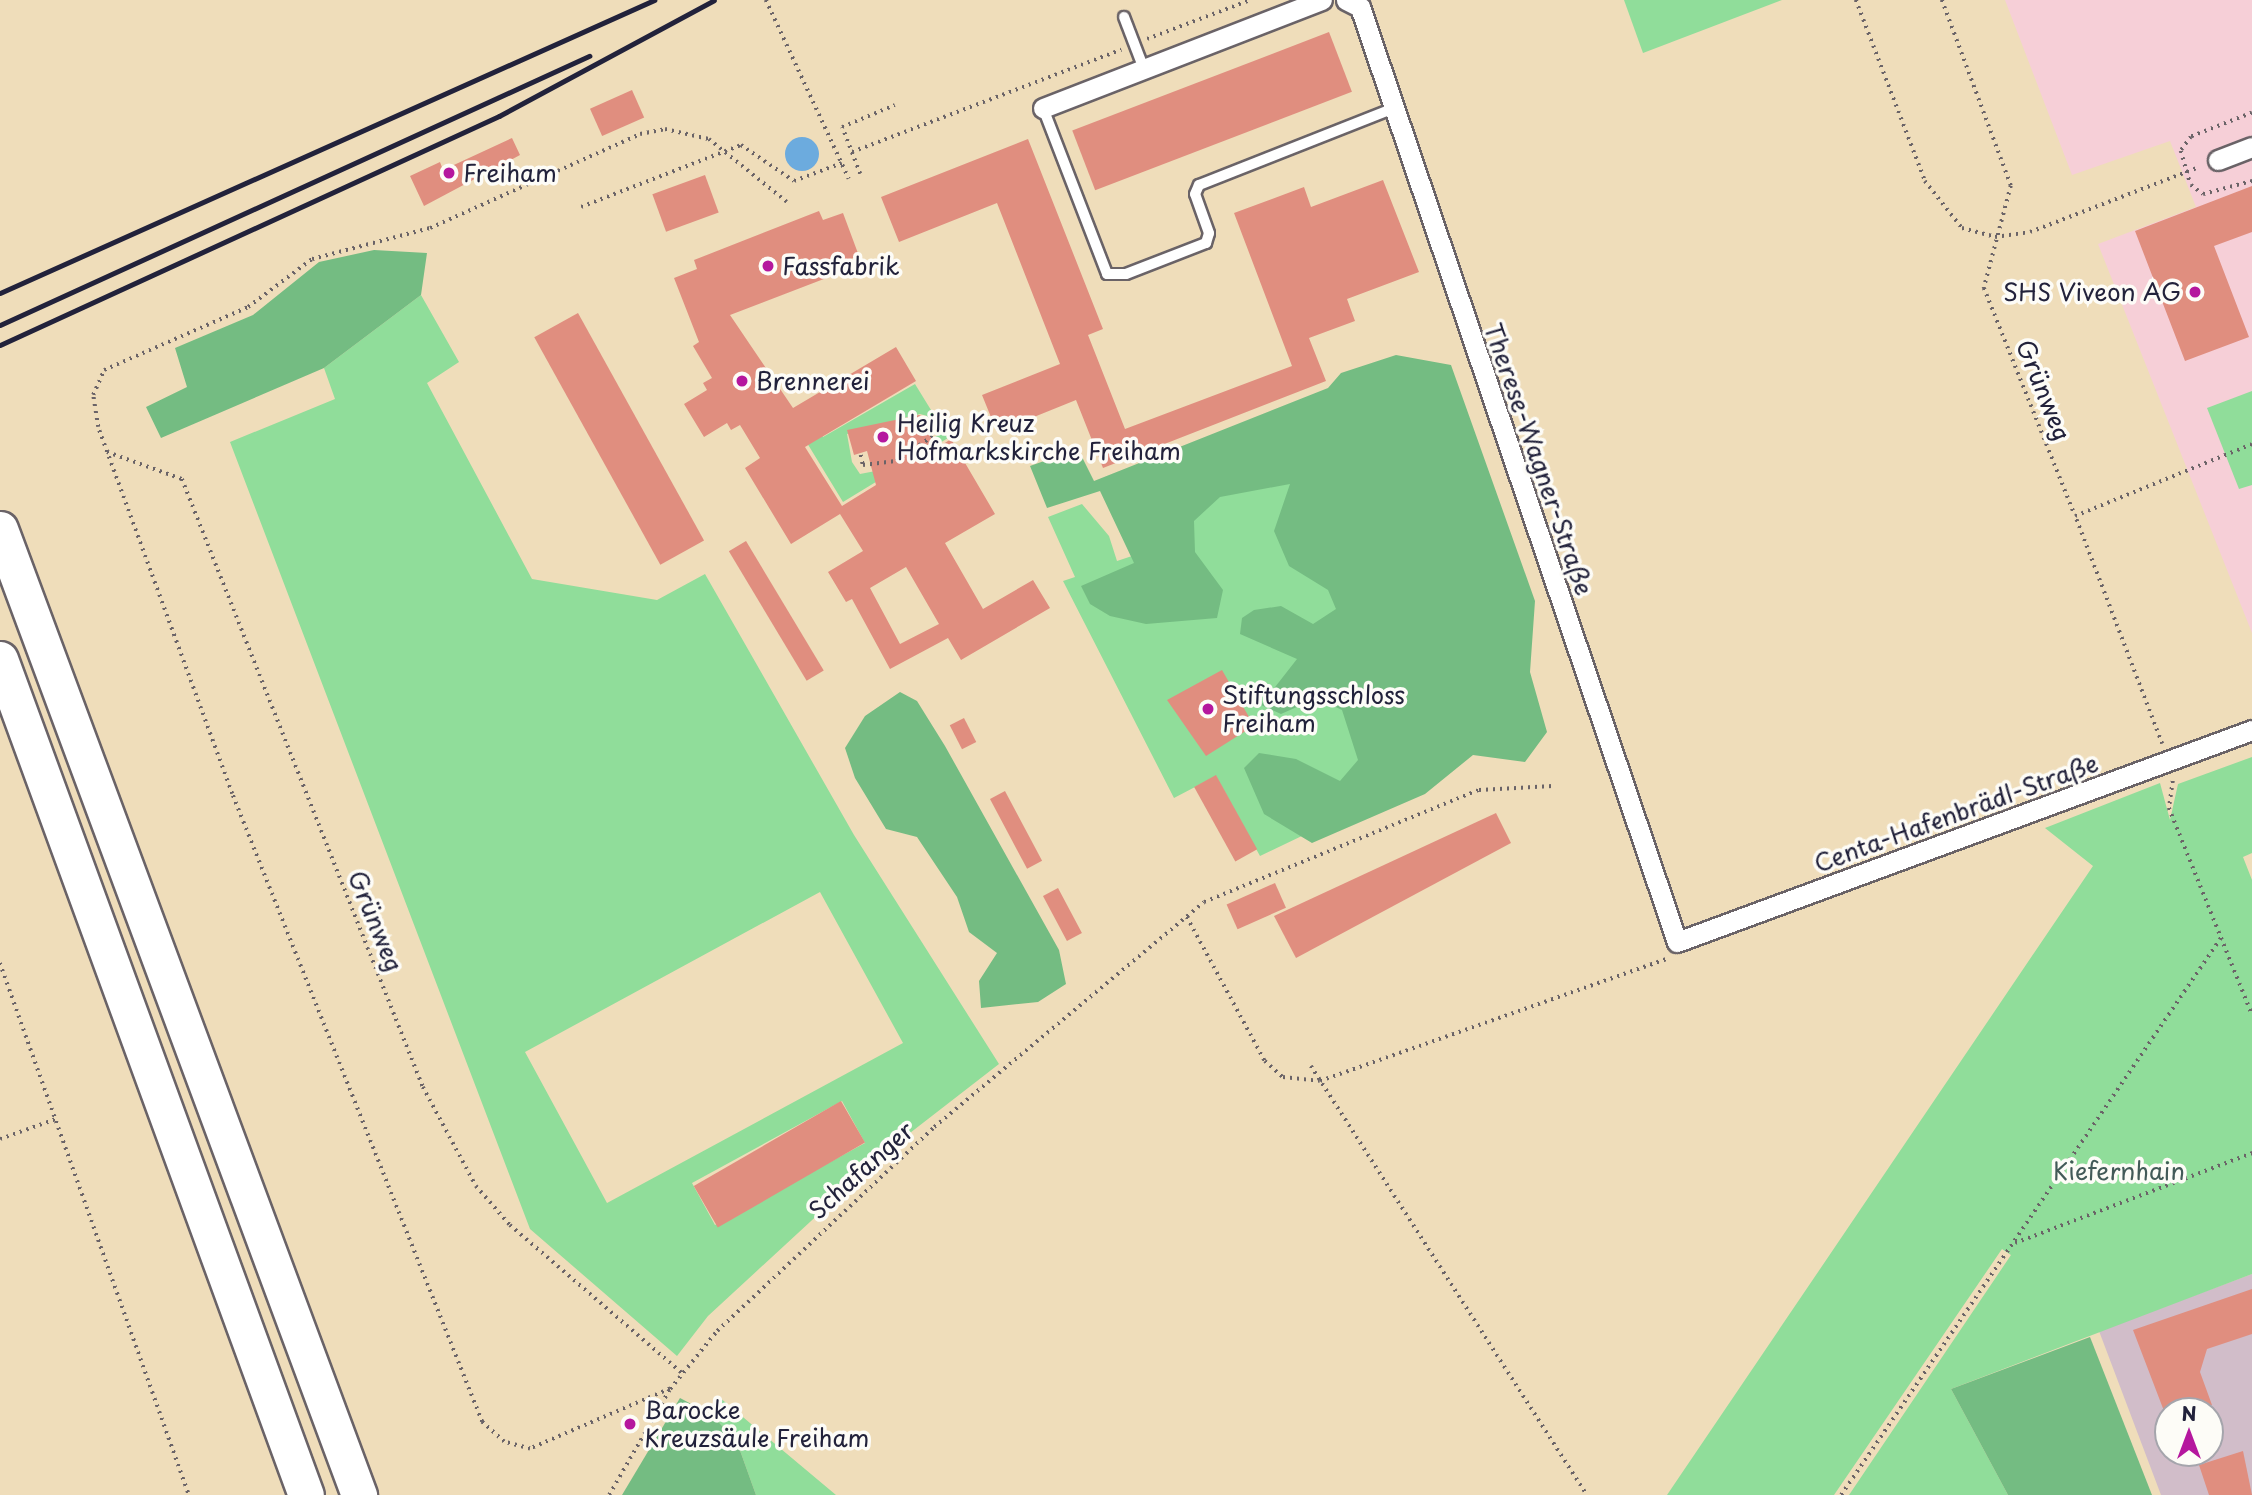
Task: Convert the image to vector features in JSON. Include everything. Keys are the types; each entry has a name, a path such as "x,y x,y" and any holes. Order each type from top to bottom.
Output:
{"highway":[{"path":"0,529 359,1495"},
{"path":"0,659 306,1495"}],"street":[{"path":"1043,108 1322,0"},
{"name":"Therese-Wagner-Straße","path":"1355,2 1394,108 1677,942"},
{"path":"2218,160 2252,147"},
{"name":"Centa-Hafenbrädl-Straße","path":"1677,942 2252,730"}],"lane":[{"path":"1124,18 1144,69"},
{"path":"1043,108 1107,274 1126,274 1206,243 1209,233 1195,194 1199,185 1394,108"}],"path":[{"path":"766,0 849,179"},
{"path":"852,152 1250,0"},
{"path":"1856,0 1929,191 1956,224 1995,237 2030,232 2218,160"},
{"name":"Grünweg","path":"1942,0 2011,186 1995,237 1984,288 2076,516 2169,761"},
{"path":"860,174 842,127 895,105"},
{"path":"670,1389 530,1449 504,1442 482,1422 232,794 107,452 93,395 104,370 248,307 312,259 430,228 640,134 688,131 724,152 787,202"},
{"path":"581,207 741,145 794,181 842,163"},
{"path":"861,455 863,465 896,461 964,415"},
{"path":"2076,516 2251,446"},
{"name":"Grünweg","path":"107,452 182,479 423,1087 476,1186 510,1225 682,1373"},
{"path":"2169,761 2169,808 2252,1014"},
{"name":"Schafanger","path":"609,1495 682,1373 795,1254 934,1127 1204,902 1479,790 1553,786"},
{"path":"1187,917 1265,1061 1283,1077 1320,1081"},
{"path":"1841,1495 2222,936"},
{"path":"0,962 189,1495"},
{"path":"1311,1066 1587,1495"},
{"path":"0,1139 56,1119"},
{"path":"2012,1244 2252,1153"}],"shaded area":[{"path":"2005,0 2252,0 2252,633 2098,244 2196,207 2170,141 2072,175"},
{"path":"2252,1274 2252,1495 2161,1495 2099,1331"}],"green space":[{"path":"1624,0 1782,0 1643,53"},
{"path":"374,250 427,253 421,295 324,368 161,438 146,407 187,387 175,348 253,315 319,262"},
{"path":"421,295 459,362 427,383 532,579 657,600 705,574 854,835 999,1064 888,1150 708,1316 677,1356 530,1229 230,442 335,399 324,368","holes":["820,892 903,1043 607,1203 525,1052","842,1101 865,1143 715,1225 692,1183"]},
{"path":"1396,355 1451,365 1535,601 1530,672 1547,732 1525,762 1473,755 1425,794 1312,843 1264,814 1244,768 1259,753 1296,759 1340,781 1358,760 1342,710 1317,698 1281,714 1261,705 1297,659 1240,634 1242,618 1254,610 1281,606 1313,624 1336,609 1328,590 1289,566 1274,531 1290,484 1220,497 1194,521 1195,552 1223,590 1217,618 1146,624 1110,616 1090,604 1081,586 1134,563 1100,491 1047,508 1030,466 1078,449 1094,481 1328,388 1341,373"},
{"path":"915,384 939,423 928,431 927,416 920,414 847,434 852,462 860,474 886,469 944,431 948,438 843,502 804,438 818,429 823,437"},
{"path":"2252,391 2252,485 2239,489 2207,408"},
{"path":"1316,403 1473,754 1260,856 1216,776 1174,798 1063,581 1075,577 1048,517 1082,504 1109,536 1117,561 1138,554"},
{"path":"900,692 917,701 945,746 1059,950 1066,984 1038,1002 981,1008 979,981 997,953 969,932 957,897 917,837 886,829 855,778 845,748 865,716"},
{"name":"Kiefernhain","path":"2252,757 2252,853 2243,857 2252,880 2252,1274 1951,1389 2008,1495 1849,1495 2011,1255 2002,1249 1834,1495 1667,1495 2093,866 2045,828 2160,783 2170,820 2178,784"},
{"path":"2090,1337 2152,1495 2008,1495 1951,1389"},
{"path":"719,1397 836,1495 756,1495 737,1442 712,1415"},
{"path":"680,1398 712,1415 737,1442 756,1495 622,1495"}],"water":[{"path":"802,137 814,142 819,154 814,166 802,171 790,166 785,154 790,142"}],"building":[{"path":"1329,32 1352,92 1095,190 1072,131"},
{"path":"632,90 644,117 602,136 590,109"},
{"name":"Freiham","path":"512,138 520,155 424,206 410,176 440,162 443,170"},
{"path":"1028,139 1103,329 1088,335 1125,429 1292,366 1234,213 1304,187 1311,207 1383,180 1419,272 1347,299 1355,321 1309,338 1326,381 1103,468 1076,400 997,432 982,395 1060,364 997,203 899,242 881,197"},
{"path":"705,175 719,213 666,232 652,194"},
{"name":"SHS Viveon AG","path":"2252,186 2252,232 2214,246 2249,337 2185,361 2135,231"},
{"path":"819,211 823,220 843,213 859,256 839,263 842,272 730,315 793,408 896,347 916,381 805,447 842,506 876,485 867,451 854,455 847,430 919,415 927,419 934,450 951,439 995,514 945,543 983,609 1033,580 1050,608 961,660 948,638 890,669 852,599 846,602 828,572 863,551 840,514 791,544 745,468 760,458 740,425 731,430 727,423 704,437 684,404 707,390 703,383 712,378 693,346 699,342 674,278 697,269 694,260","holes":["906,567 939,624 900,644 870,588"]},
{"path":"578,313 704,540 660,565 534,337"},
{"path":"746,541 824,670 807,681 729,551"},
{"name":"Stiftungsschloss Freiham","path":"1222,670 1249,717 1268,729 1244,732 1206,756 1167,700"},
{"path":"964,718 976,742 962,749 950,725"},
{"path":"1216,775 1257,849 1235,861 1194,787"},
{"path":"1005,791 1042,861 1027,869 990,799"},
{"path":"1496,813 1511,843 1296,958 1274,916"},
{"path":"1275,883 1286,908 1238,929 1227,905"},
{"path":"1058,888 1082,933 1067,941 1043,896"},
{"path":"841,1101 865,1143 718,1228 694,1186"},
{"path":"2252,1289 2252,1334 2207,1349 2200,1372 2209,1397 2159,1397 2133,1330"},
{"path":"2243,1451 2252,1495 2209,1495 2200,1467 2224,1467 2224,1457"}],"railway":[{"path":"0,293 654,0"},
{"path":"0,345 499,116 714,0"},
{"path":"0,325 589,56"}],"place":[{"name":"Freiham","path":"449,173"},
{"name":"Fassfabrik","path":"768,266"},
{"name":"SHS Viveon AG","path":"2195,292"},
{"name":"Brennerei","path":"742,381"},
{"name":"Heilig Kreuz Hofmarkskirche Freiham","path":"883,437"},
{"name":"Stiftungsschloss Freiham","path":"1208,709"},
{"name":"Barocke Kreuzsäule Freiham","path":"630,1424"}]}
